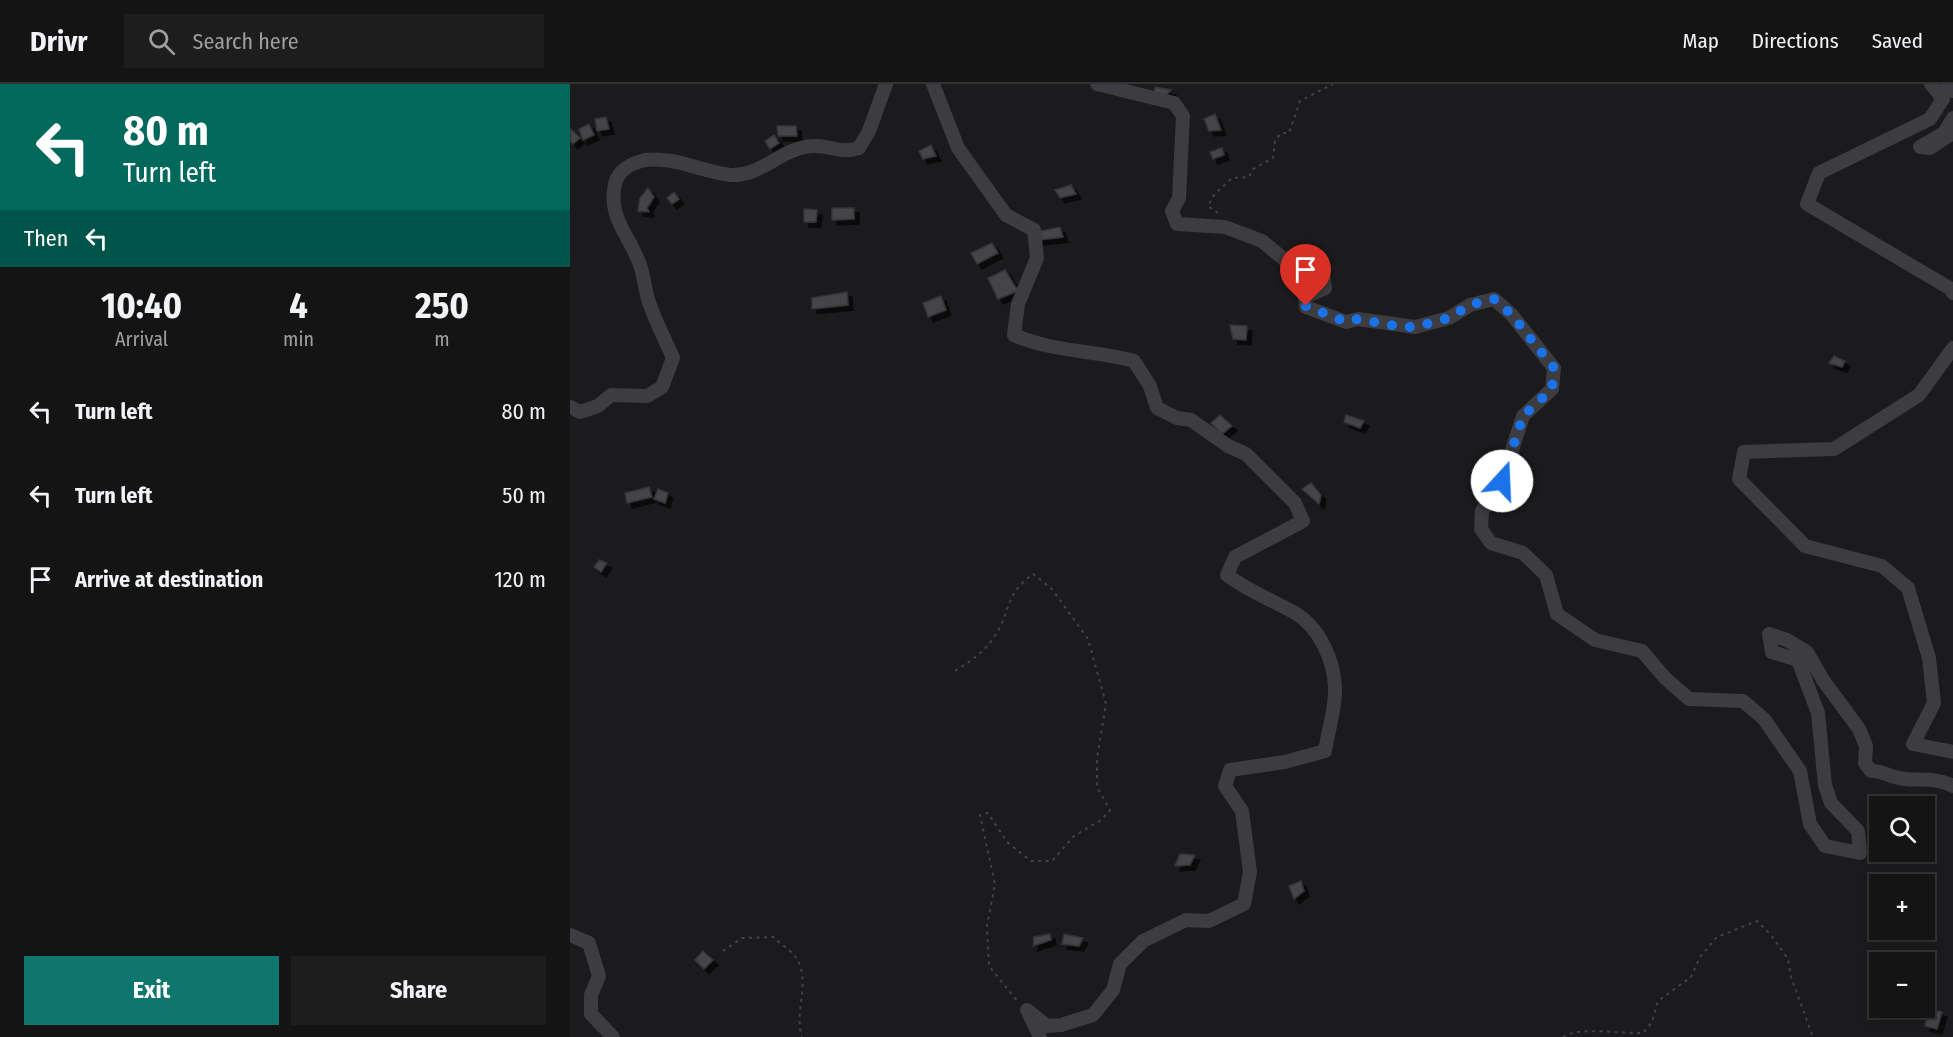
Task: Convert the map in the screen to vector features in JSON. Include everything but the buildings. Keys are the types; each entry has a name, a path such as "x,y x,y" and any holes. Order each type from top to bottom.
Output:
{"street":[{"path":"570,407 580,412 598,406 611,395 647,396 662,387 673,358 648,300 641,266 624,234 611,200 616,179 623,170 632,164 647,160 667,160 732,175 758,170 784,152 815,146 844,152 859,148 869,131 886,84"},
{"path":"933,84 958,148 1006,215 1034,230 1037,258 1018,304 1014,335 1033,344 1111,355 1134,362 1150,386 1157,408 1177,418 1191,420 1228,446 1246,454 1295,504 1303,521 1235,558 1227,575 1242,587 1298,614 1316,633 1327,650 1335,687 1325,751 1285,762 1230,770 1225,786 1242,811 1250,872 1244,904 1209,921 1186,920 1143,941 1120,964 1113,990 1093,1015 1061,1025 1047,1026 1027,1010"},
{"path":"1097,84 1174,103 1183,116 1179,198 1172,211 1177,224 1225,227 1262,241 1286,261 1323,272 1325,288 1305,297 1306,306 1346,322 1358,319 1402,327 1415,327 1449,318 1470,305 1494,299 1511,314 1554,368 1552,389 1523,416 1502,481 1482,512 1481,529 1491,543 1523,553 1546,575 1557,614 1595,640 1642,651 1665,678 1689,699 1743,701 1764,719 1800,771 1810,824 1825,846 1860,853 1858,831 1831,803 1826,785 1818,713 1798,660 1772,652 1769,634 1787,640 1807,652 1823,680 1859,729 1866,746 1865,763 1871,771 1877,770 1896,778 1930,778 1953,786"},
{"path":"1931,84 1943,99 1930,119 1819,173 1807,204 1951,289 1953,293"},
{"path":"1948,84 1953,91"},
{"path":"1953,118 1944,133 1920,147 1930,148 1953,133"},
{"path":"1953,348 1919,395 1834,449 1744,452 1740,479 1805,546 1882,566 1908,588 1929,658 1934,703 1913,744 1953,752"},
{"path":"570,934 590,943 599,976 591,995 591,1014 613,1037"},
{"path":"1027,1010 1040,1037"}],"path":[{"path":"1225,217 1208,206 1214,195 1232,178 1249,177 1253,169 1273,158 1275,141 1281,134 1289,133 1300,101 1332,84"},
{"path":"955,671 980,654 995,636 1016,587 1033,574 1052,589 1088,639 1106,704 1097,758 1097,787 1110,810 1101,820 1074,836 1052,861 1031,861 1007,842 988,813 980,815 995,884 987,926 989,966 1027,1010"},
{"path":"1563,1037 1587,1030 1612,1034 1643,1033 1652,1022 1658,1001 1691,977 1700,957 1717,938 1757,921 1771,935 1788,959 1791,977 1813,1037"},
{"path":"723,951 742,938 772,937 799,961 804,985 798,1025 802,1037"}],"route":[{"path":"1306,306 1346,322 1358,319 1402,327 1415,327 1449,318 1470,305 1494,299 1511,314 1527,337 1554,368 1552,389 1523,416 1502,481"}]}
